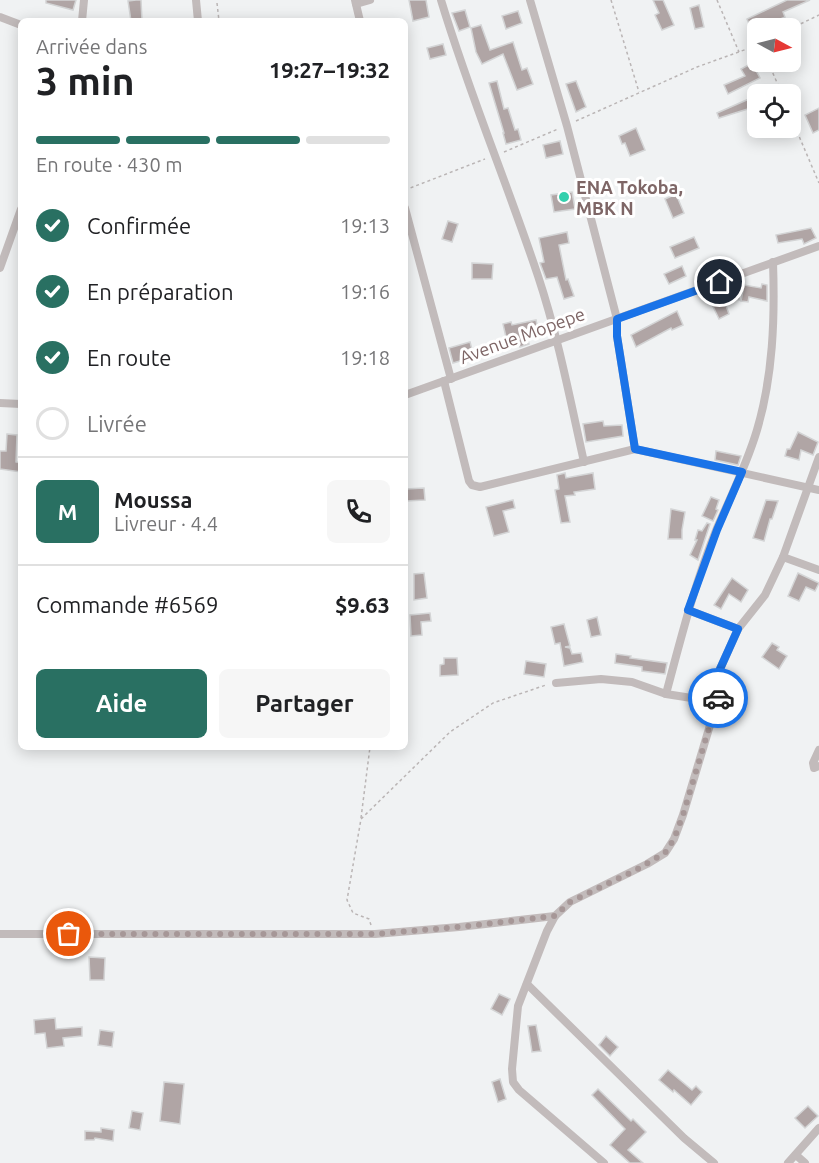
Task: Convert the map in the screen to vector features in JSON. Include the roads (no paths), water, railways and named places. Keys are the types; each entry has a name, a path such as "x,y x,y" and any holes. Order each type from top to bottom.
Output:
{"street":[{"path":"82,18 84,0"},
{"path":"196,0 198,18"},
{"path":"359,18 355,2 370,0"},
{"path":"441,0 538,275 557,340 584,462"},
{"path":"530,0 567,126 617,319 617,336 635,449"},
{"path":"0,18 18,23"},
{"path":"0,268 18,217"},
{"path":"408,220 448,380 469,481 472,485 480,487 635,449 819,490"},
{"name":"Avenue Mopepe","path":"408,394 819,246"},
{"path":"666,694 688,610 757,430 767,384 775,320 773,262"},
{"path":"0,403 18,404"},
{"path":"604,1163 519,1090 513,1082 512,1069 518,1006 555,916 570,902 636,870 665,853 674,839 717,702 720,669 738,629 765,595 783,557 819,457"},
{"path":"783,557 819,570"},
{"path":"688,610 738,629"},
{"path":"556,682 601,679 632,682 666,694 717,702"},
{"path":"819,750 813,763 814,768 819,766"},
{"path":"0,934 375,934 555,916"},
{"path":"527,984 684,1138 714,1163"},
{"path":"788,1163 819,1128"},
{"path":"796,1155 805,1163"}],"place":[{"name":"ENA Tokoba, MBK N","path":"564,197"}]}
